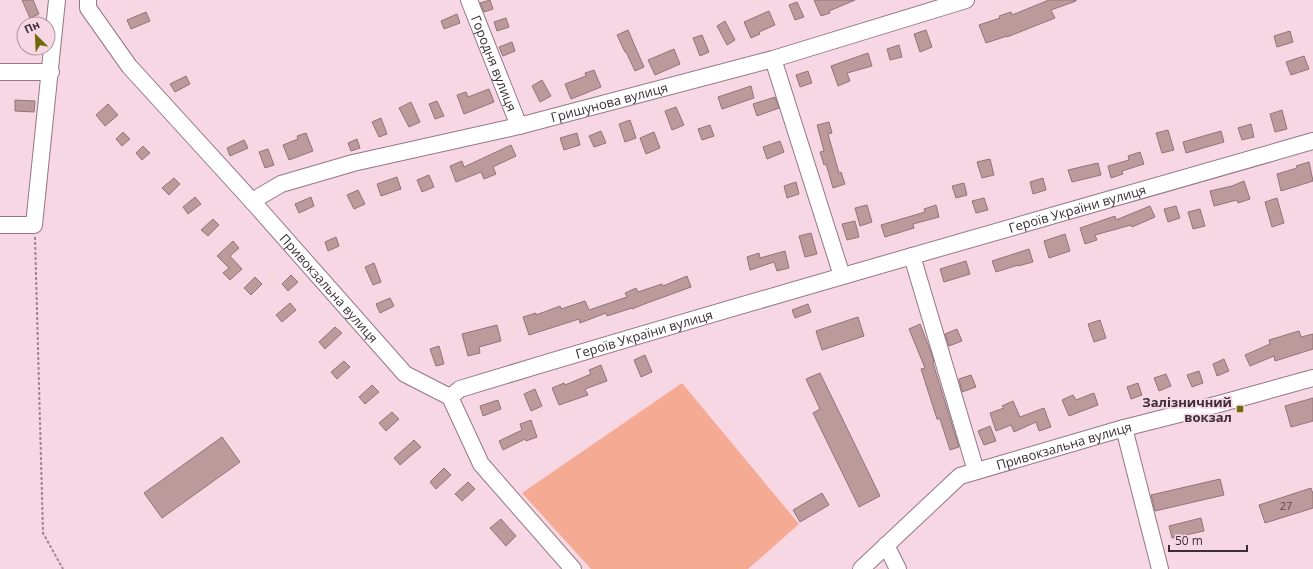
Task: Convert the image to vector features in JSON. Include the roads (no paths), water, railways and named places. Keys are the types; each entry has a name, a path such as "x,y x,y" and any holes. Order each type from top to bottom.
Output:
{"street":[{"path":"0,225 34,225 58,0"},
{"name":"Привокзальна вулиця","path":"88,0 88,8 129,66 252,201 405,374 450,397"},
{"name":"Городня вулиця","path":"469,0 519,126"},
{"name":"Гришунова вулиця","path":"252,201 281,184 353,163 519,126 772,59 966,0"},
{"path":"772,59 842,276"},
{"path":"0,72 51,72"},
{"name":"Героїв України вулиця","path":"450,397 460,389 842,276 1313,141"},
{"path":"912,256 976,471"},
{"name":"Привокзальна вулиця","path":"860,569 960,476 1124,428 1313,378"},
{"path":"450,397 481,464 572,569"},
{"path":"1124,428 1160,569"},
{"path":"886,545 898,569"}],"place":[{"name":"Залізничний вокзал","path":"1240,409"}]}
